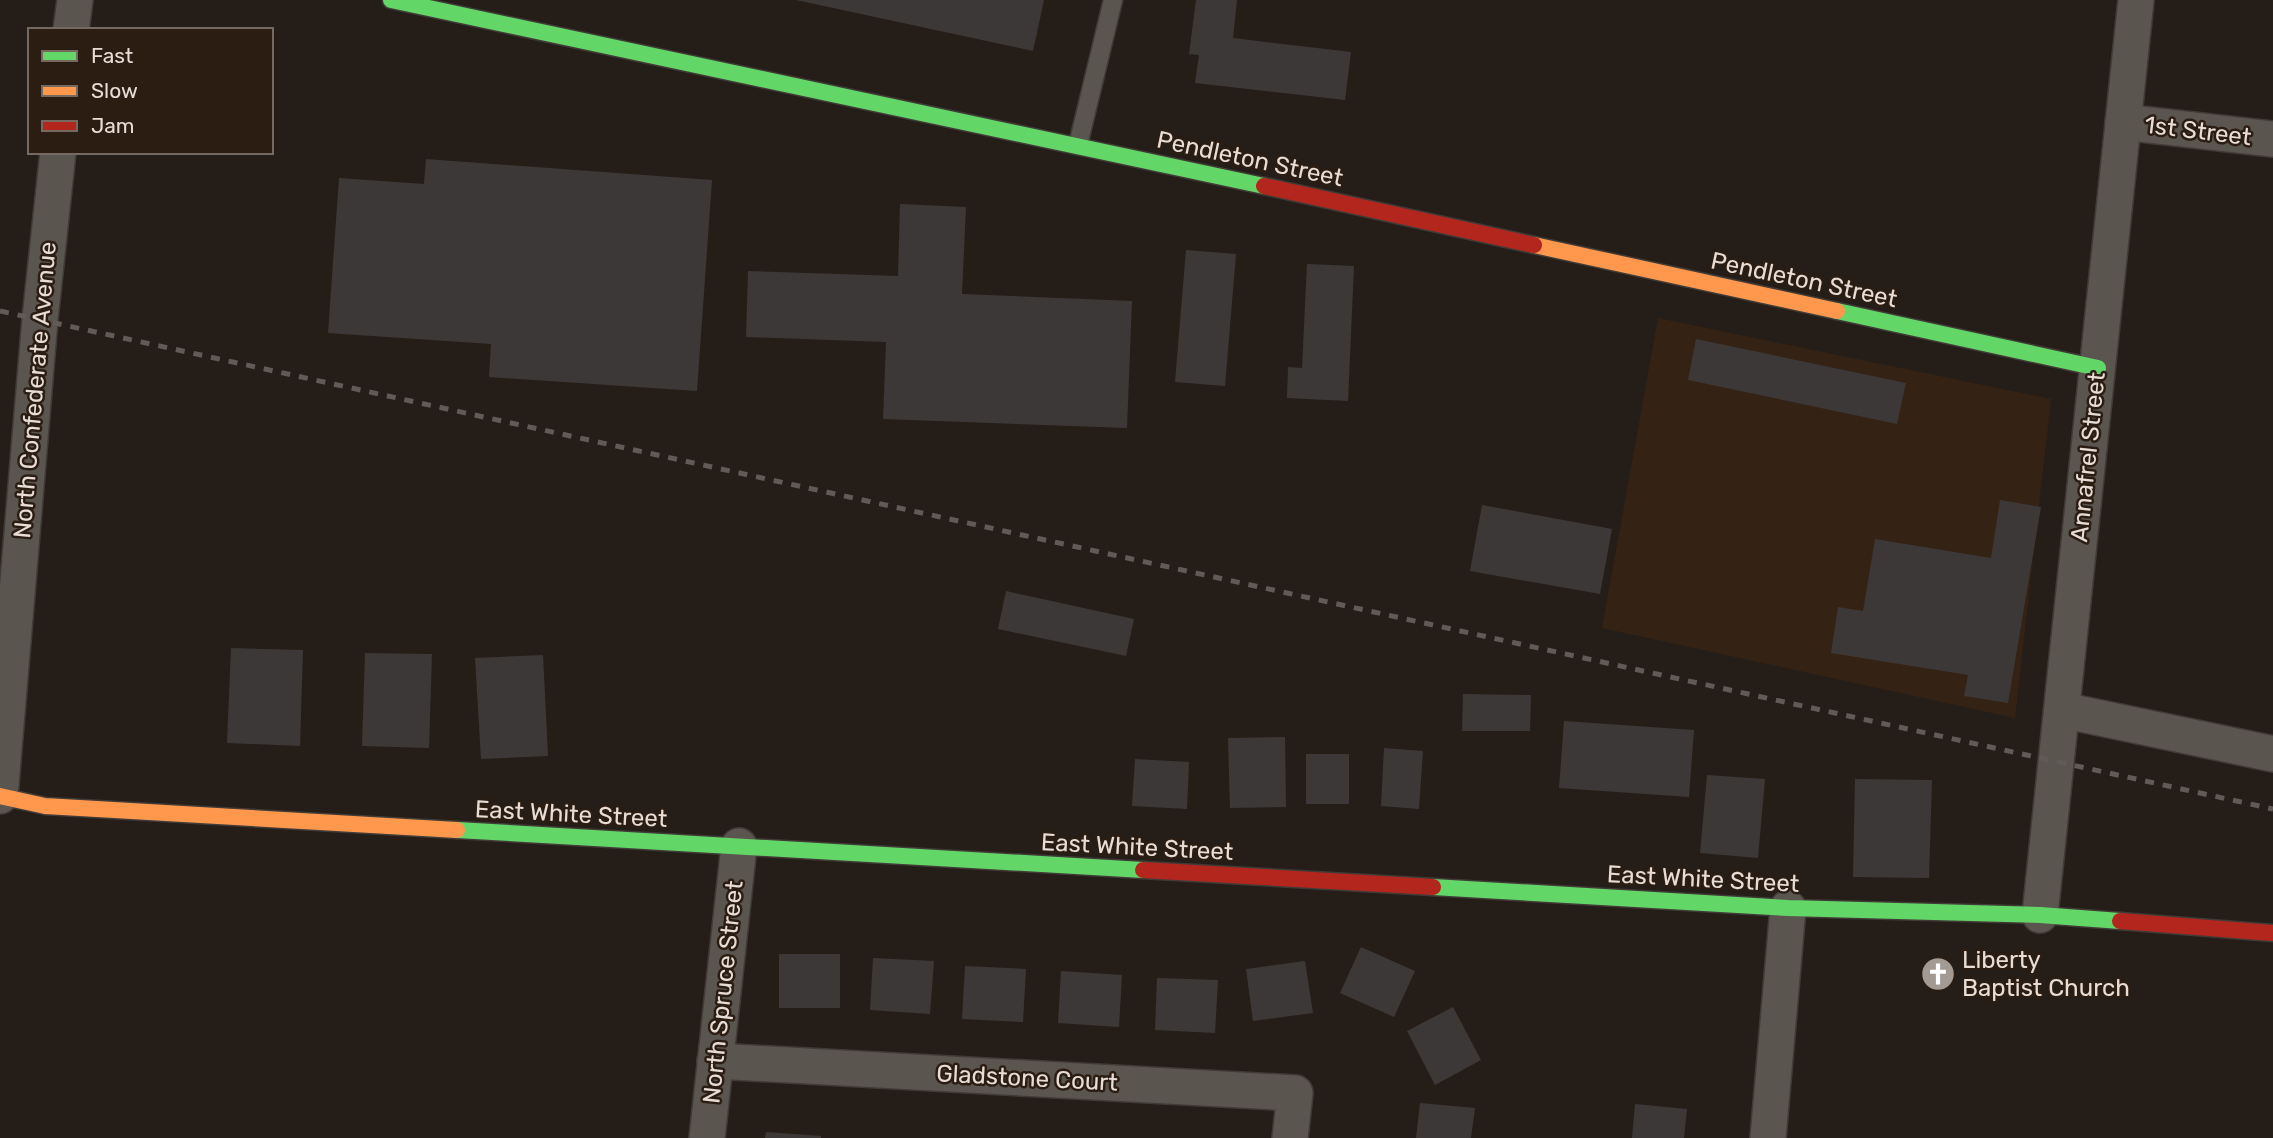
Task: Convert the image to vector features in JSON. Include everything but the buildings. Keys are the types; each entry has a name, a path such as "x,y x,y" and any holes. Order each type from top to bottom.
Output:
{"street":[{"path":"71,28 75,0"},
{"name":"Pendleton Street","path":"391,0 1078,145 2098,368"},
{"name":"Annafrel Street","path":"2040,915 2136,0"},
{"name":"1st Street","path":"2123,122 2273,139"},
{"name":"North Confederate Avenue","path":"0,796 40,319 58,154"},
{"path":"2062,710 2273,754"},
{"name":"East White Street","path":"0,796 45,806 1788,908 2040,915 2273,933"},
{"name":"North Spruce Street","path":"707,1138 739,846"},
{"path":"1768,1138 1788,908"},
{"name":"Gladstone Court","path":"715,1061 1295,1093 1290,1138"}],"lane":[{"path":"1078,145 1113,0"}],"shaded area":[{"path":"1658,318 2051,399 2015,718 1602,628"}],"railway":[{"path":"0,311 2273,809"}],"traffic: fast":[{"path":"391,0 1264,186"},
{"path":"1837,311 2098,368"},
{"path":"457,830 1143,870"},
{"path":"1433,887 1788,908 2040,915 2120,921"}],"traffic: slow":[{"path":"1534,245 1837,311"},
{"path":"0,796 45,806 457,830"}],"traffic: jam":[{"path":"1264,186 1534,245"},
{"path":"1143,870 1433,887"},
{"path":"2120,921 2273,933"}],"place":[{"name":"Liberty Baptist Church","path":"1938,974"}]}
